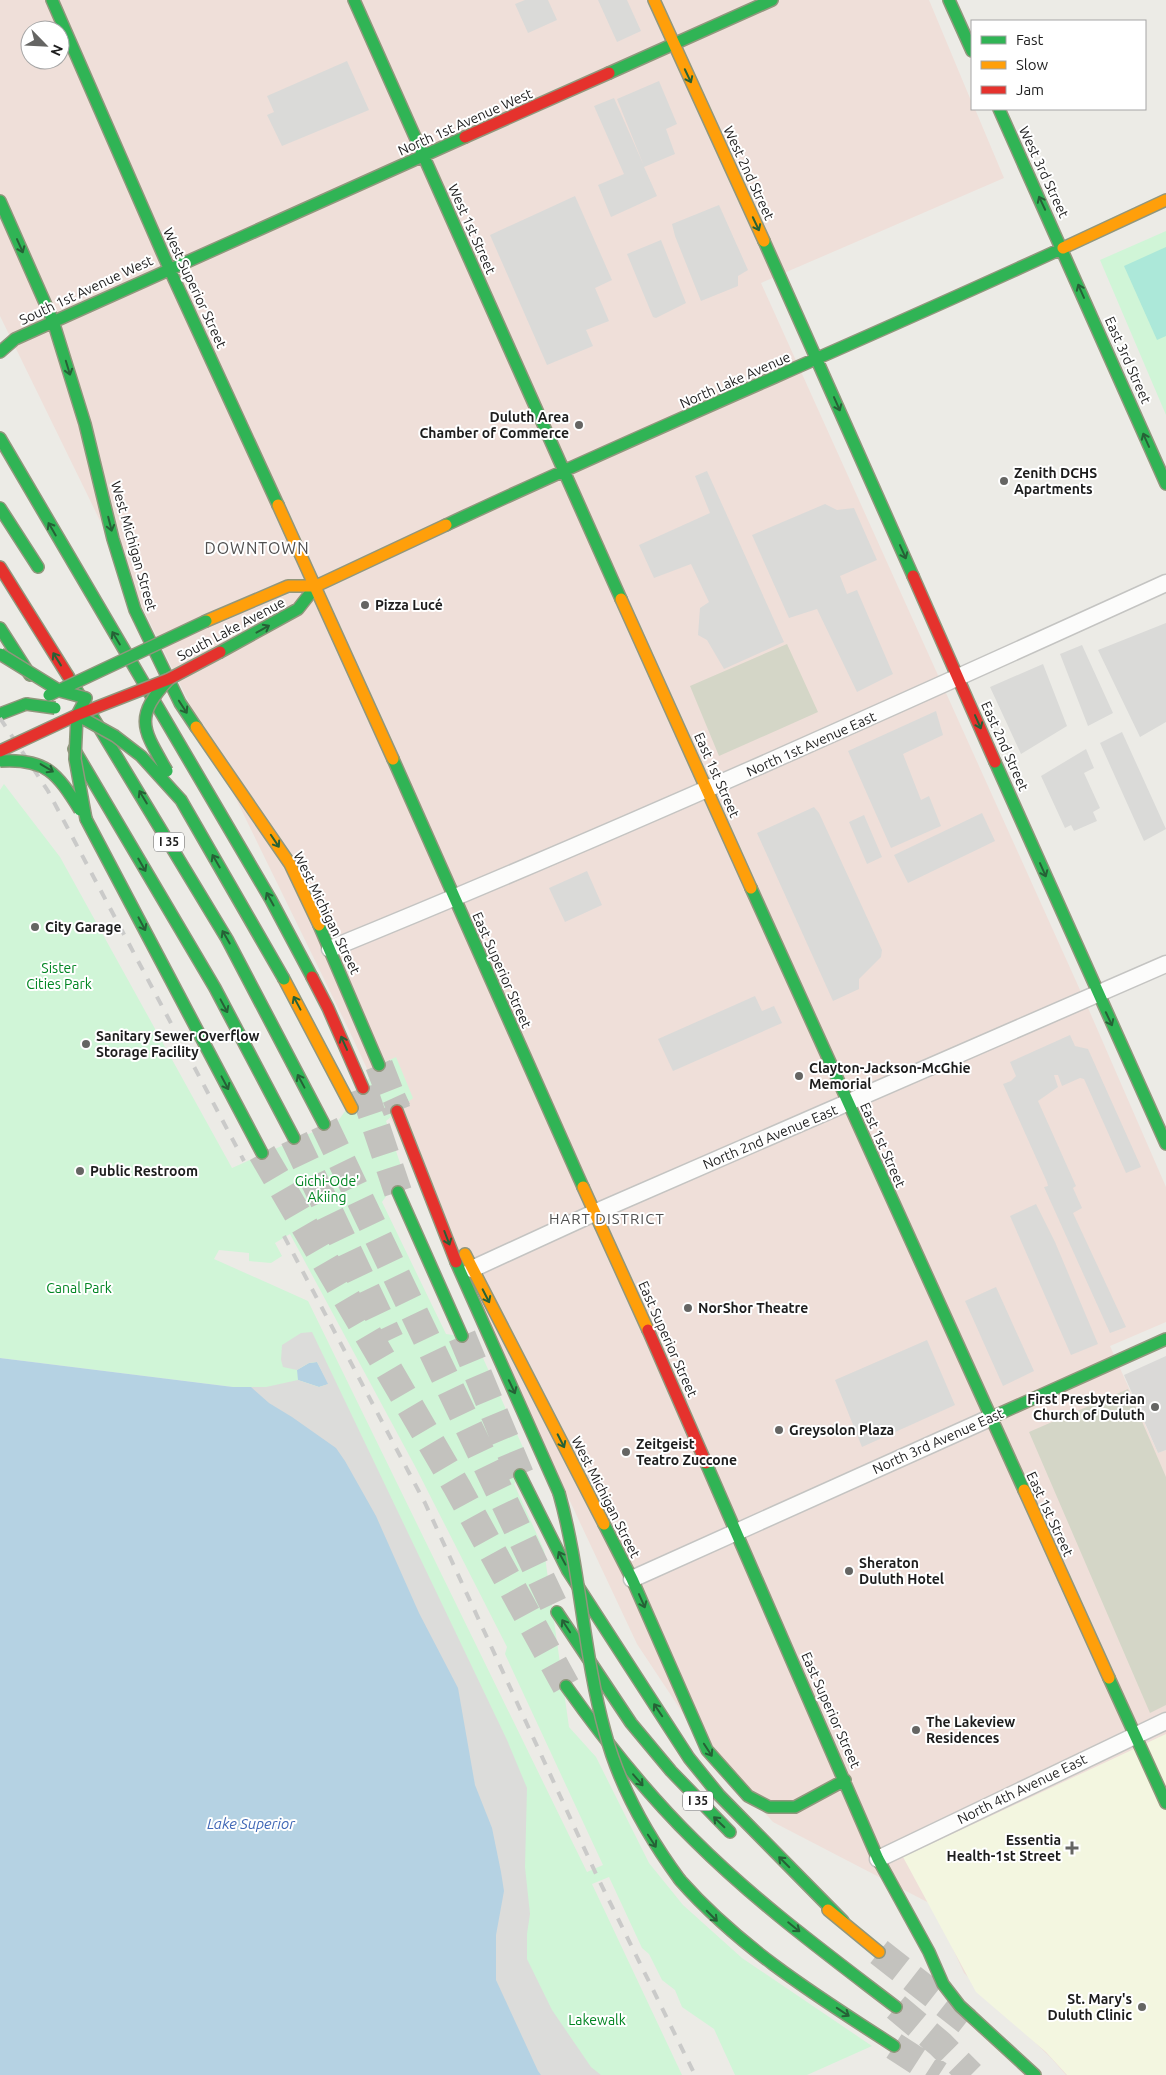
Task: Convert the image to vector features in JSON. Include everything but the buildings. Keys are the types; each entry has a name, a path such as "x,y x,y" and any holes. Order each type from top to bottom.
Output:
{"main road":[{"name":"West Superior Street","path":"52,0 169,268 316,586"},
{"name":"West 1st Street","path":"354,0 563,470"},
{"name":"West 2nd Street","path":"654,0 818,359"},
{"name":"North 1st Avenue West","path":"169,268 423,157 772,0"},
{"path":"949,0 971,49"},
{"name":"West 3rd Street","path":"999,110 1062,248"},
{"name":"North Lake Avenue","path":"316,586 563,470 818,359 1166,200"},
{"name":"West Michigan Street","path":"0,201 53,321 85,424 114,539 135,610 180,703 290,864 330,949 379,1065"},
{"name":"East 3rd Street","path":"1062,248 1166,484"},
{"name":"South 1st Avenue West","path":"15,339 169,268"},
{"path":"0,342 15,339"},
{"path":"0,352 15,339"},
{"name":"East 2nd Street","path":"818,359 1098,995 1166,1144"},
{"path":"0,438 271,900 328,1008 364,1088"},
{"name":"East 1st Street","path":"563,470 990,1418 1166,1803"},
{"path":"0,508 38,568"},
{"name":"I 35","path":"0,567 125,768 227,939 324,1124"},
{"name":"South Lake Avenue","path":"0,714 60,691 206,621 288,586 316,586"},
{"name":"South Lake Avenue","path":"0,751 77,715 169,679 298,610 316,586"},
{"name":"East Superior Street","path":"316,586 737,1531 878,1859 929,1952 943,1984 960,2006 1035,2075"},
{"name":"I 35","path":"0,628 38,688 215,988 294,1138"},
{"path":"0,654 60,691 92,691 116,699"},
{"path":"86,819 75,759 77,715 109,667"},
{"path":"169,679 154,696 145,713 150,738 181,800 284,979 352,1108"},
{"path":"26,704 55,708 77,715 115,736 141,756 181,800"},
{"path":"0,760 27,759 53,772 64,782 86,819 262,1153"},
{"name":"West Michigan Street","path":"845,1780 795,1807 769,1807 748,1796 706,1748 632,1579 472,1269 398,1110 466,1287 559,1493 572,1541 599,1709 614,1762 643,1827 680,1880 717,1920 747,1946 894,2046"},
{"path":"398,1192 462,1336"},
{"name":"North 3rd Avenue East","path":"990,1418 1166,1339"},
{"path":"520,1475 568,1571 689,1758 719,1795 843,1921"},
{"name":"I 35","path":"557,1612 614,1701 639,1734 681,1783 736,1838"},
{"name":"I 35","path":"566,1686 617,1756 699,1845 793,1927 896,2007"},
{"path":"778,1872 843,1921 879,1952"}],"street":[{"name":"North 1st Avenue East","path":"330,949 454,899 707,791 1166,583"},
{"name":"North 2nd Avenue East","path":"472,1269 594,1213 1166,964"},
{"name":"North 3rd Avenue East","path":"632,1579 990,1418"},
{"name":"North 4th Avenue East","path":"878,1859 1166,1721"}],"shaded area":[{"path":"0,0 929,0 971,101 971,110 975,110 1004,178 761,283 1085,1001 1166,1187 1166,1322 1110,1346 1158,1453 1166,1450 1166,2075 1066,2075 964,1973 933,1905 773,1822 706,1748 637,1644 347,1026 0,316"},
{"path":"525,0 548,0 557,20 528,33 515,4"},
{"path":"598,0 627,0 641,31 617,42"},
{"path":"347,61 369,110 282,146 267,115 274,112 267,96"},
{"path":"659,81 677,124 666,129 675,154 644,167 657,196 611,217 598,185 624,174 594,106 614,98 644,166 617,99"},
{"path":"575,196 612,280 595,288 609,321 586,330 593,346 547,365 490,235"},
{"path":"719,205 748,270 738,276 738,286 701,301 672,224"},
{"path":"661,240 686,303 656,318 653,317 627,254"},
{"path":"707,471 784,642 724,669 707,640 698,635 700,608 709,602 691,564 654,578 639,545 710,513 695,476"},
{"path":"825,504 837,510 854,508 877,560 840,576 847,594 857,590 893,674 857,692 817,609 789,618 752,535"},
{"path":"1166,623 1166,722 1140,737 1098,650"},
{"path":"787,644 818,712 719,756 690,686"},
{"path":"1082,645 1113,713 1088,726 1060,654"},
{"path":"1043,664 1067,726 1021,754 990,687"},
{"path":"936,711 943,735 903,754 921,800 929,796 941,826 891,848 848,751"},
{"path":"1122,732 1166,829 1144,841 1100,743"},
{"path":"1086,749 1094,768 1084,773 1100,808 1093,812 1097,821 1074,831 1071,825 1065,828 1041,776"},
{"path":"814,807 819,813 882,950 881,957 859,979 859,989 833,1001 757,833"},
{"path":"982,813 995,841 908,883 894,855"},
{"path":"864,815 882,857 867,864 849,822"},
{"path":"587,871 602,905 565,922 549,888"},
{"path":"755,996 762,1011 774,1006 782,1023 673,1071 658,1039"},
{"path":"1070,1035 1075,1046 1088,1049 1141,1167 1126,1173 1084,1079 1080,1078 1062,1086 1058,1075 1054,1075 1058,1087 1038,1101 1076,1186 1073,1188 1082,1208 1073,1213 1126,1327 1110,1333 1044,1187 1048,1186 1047,1182 1003,1084 1011,1081 1016,1076 1010,1062"},
{"path":"1036,1204 1055,1242 1098,1344 1071,1355 1010,1216"},
{"path":"996,1287 1034,1371 1003,1386 965,1301"},
{"path":"927,1340 955,1405 862,1447 835,1380"},
{"path":"1166,1356 1166,1450 1158,1453 1124,1375"},
{"path":"1128,1389 1166,1477 1166,1705 1150,1713 1029,1432"},
{"path":"1166,1734 1166,2075 1067,2075 1046,2052 976,1992 903,1857"}],"green space":[{"path":"1166,231 1166,415 1100,260"},
{"path":"1166,247 1166,336 1157,340 1124,266"},
{"path":"4,784 60,857 232,1168 338,1121 369,1078 366,1071 396,1057 413,1098 386,1121 403,1172 382,1202 446,1334 474,1338 530,1463 514,1484 544,1550 569,1727 596,1757 649,1863 683,1905 742,1958 872,2046 807,2075 735,2075 714,2029 682,2007 675,1990 662,1980 649,1954 642,1948 609,1877 592,1884 682,2075 566,2075 278,1387 233,1387 0,1358 0,790","holes":["290,1234 416,1468 507,1647 505,1654 603,1865 587,1872 308,1301 214,1259 219,1250 249,1253 249,1261 271,1263 282,1256 275,1243"]}],"water":[{"name":"Lake Superior","path":"0,1358 233,1387 278,1387 336,1417 473,1687 520,1966 566,2075 0,2075"},
{"path":"317,1362 329,1384 319,1387 298,1380 297,1370 309,1363"}],"pier":[{"path":"312,1332 507,1740 527,1788 525,1867 530,1914 527,1934 527,1959 552,2010 591,2067 601,2075 541,2075 538,2071 496,1980 496,1935 504,1891 492,1828 475,1785 458,1688 419,1613 376,1516 345,1461 336,1448 269,1403 251,1387 266,1387 298,1380 319,1387 328,1384 317,1362 309,1363 297,1370 283,1367 281,1360 282,1345 301,1333"}],"tunnel":[{"path":"379,1065 399,1109"},
{"path":"379,1065 397,1111"},
{"path":"363,1088 398,1192"},
{"path":"324,1124 557,1612"},
{"path":"294,1138 390,1340"},
{"path":"262,1153 457,1487 566,1686"},
{"path":"462,1336 520,1475"},
{"path":"879,1952 968,2022"},
{"path":"896,2007 940,2044 971,2075"},
{"path":"894,2046 939,2075"}],"railway":[{"path":"0,718 48,791 244,1161"},
{"path":"284,1236 425,1503 597,1876 695,2075"}],"traffic: fast":[{"path":"52,0 169,268 278,505"},
{"path":"354,0 621,599"},
{"path":"609,73 772,0"},
{"path":"949,0 971,49"},
{"path":"999,110 1166,484"},
{"path":"15,339 465,137"},
{"path":"0,201 53,321 85,424 113,539 135,610 180,703 196,727"},
{"path":"764,241 913,576"},
{"path":"446,525 1063,248"},
{"path":"0,352 15,339"},
{"path":"0,438 271,900 312,977"},
{"path":"0,508 38,567"},
{"path":"220,652 298,609 316,586"},
{"path":"49,695 206,621"},
{"path":"0,628 30,675"},
{"path":"0,654 60,691 86,698 77,715 75,759 86,819"},
{"path":"68,676 227,939 324,1124"},
{"path":"167,771 148,734 146,714 150,704 169,679"},
{"path":"0,714 26,704"},
{"path":"26,704 55,708"},
{"path":"77,715 115,736 141,756 181,800 284,979"},
{"path":"74,749 215,988 294,1138"},
{"path":"393,759 583,1187"},
{"path":"0,761 29,762 49,770 64,786 80,810"},
{"path":"995,762 1166,1144"},
{"path":"86,819 262,1153"},
{"path":"751,888 1024,1490"},
{"path":"319,925 379,1065"},
{"path":"398,1192 462,1336"},
{"path":"456,1262 559,1493"},
{"path":"990,1418 1166,1339"},
{"path":"706,1463 878,1859 929,1952 943,1984 960,2006 1035,2075"},
{"path":"520,1475 568,1571 689,1758 719,1795 843,1921"},
{"path":"559,1493 572,1552 598,1702 611,1752 626,1791 645,1828 680,1880"},
{"path":"604,1524 632,1579 707,1750 748,1796 769,1807 795,1807 845,1780"},
{"path":"557,1612 631,1723 671,1771 730,1832"},
{"path":"1109,1678 1166,1803"},
{"path":"566,1686 627,1766 659,1804 694,1840 767,1906 896,2007"},
{"path":"680,1880 728,1928 754,1950 809,1990 894,2046"}],"traffic: slow":[{"path":"654,0 764,241"},
{"path":"1063,248 1166,200"},
{"path":"278,505 393,759"},
{"path":"206,621 288,586 316,586 446,525"},
{"path":"621,599 751,888"},
{"path":"196,727 290,864 319,925"},
{"path":"284,979 352,1108"},
{"path":"583,1187 648,1330"},
{"path":"465,1254 604,1524"},
{"path":"1024,1490 1109,1678"},
{"path":"828,1910 879,1952"}],"traffic: jam":[{"path":"465,137 609,73"},
{"path":"0,567 68,676"},
{"path":"913,576 995,762"},
{"path":"0,751 77,715 169,679 220,652"},
{"path":"312,977 328,1008 363,1088"},
{"path":"397,1111 456,1262"},
{"path":"648,1330 706,1463"}],"place":[{"name":"Duluth Area Chamber of Commerce","path":"579,425"},
{"name":"Zenith DCHS Apartments","path":"1004,481"},
{"name":"Pizza Lucé","path":"365,605"},
{"name":"City Garage","path":"35,927"},
{"name":"Sanitary Sewer Overflow Storage Facility","path":"86,1044"},
{"name":"Clayton-Jackson-McGhie Memorial","path":"799,1076"},
{"name":"Public Restroom","path":"80,1171"},
{"name":"NorShor Theatre","path":"688,1308"},
{"name":"First Presbyterian Church of Duluth","path":"1155,1407"},
{"name":"Greysolon Plaza","path":"779,1430"},
{"name":"Zeitgeist Teatro Zuccone","path":"626,1452"},
{"name":"Sheraton Duluth Hotel","path":"849,1571"},
{"name":"The Lakeview Residences","path":"916,1730"},
{"name":"Essentia Health-1st Street","path":"1072,1848"},
{"name":"St. Mary's Duluth Clinic","path":"1142,2007"}],"district":[{"name":"DOWNTOWN","path":"257,548"},
{"name":"HART DISTRICT","path":"607,1219"}],"park label":[{"name":"Sister Cities Park","path":"59,976"},
{"name":"Gichi-Ode' Akiing","path":"327,1190"},
{"name":"Canal Park","path":"79,1288"},
{"name":"Lakewalk","path":"597,2020"}]}
